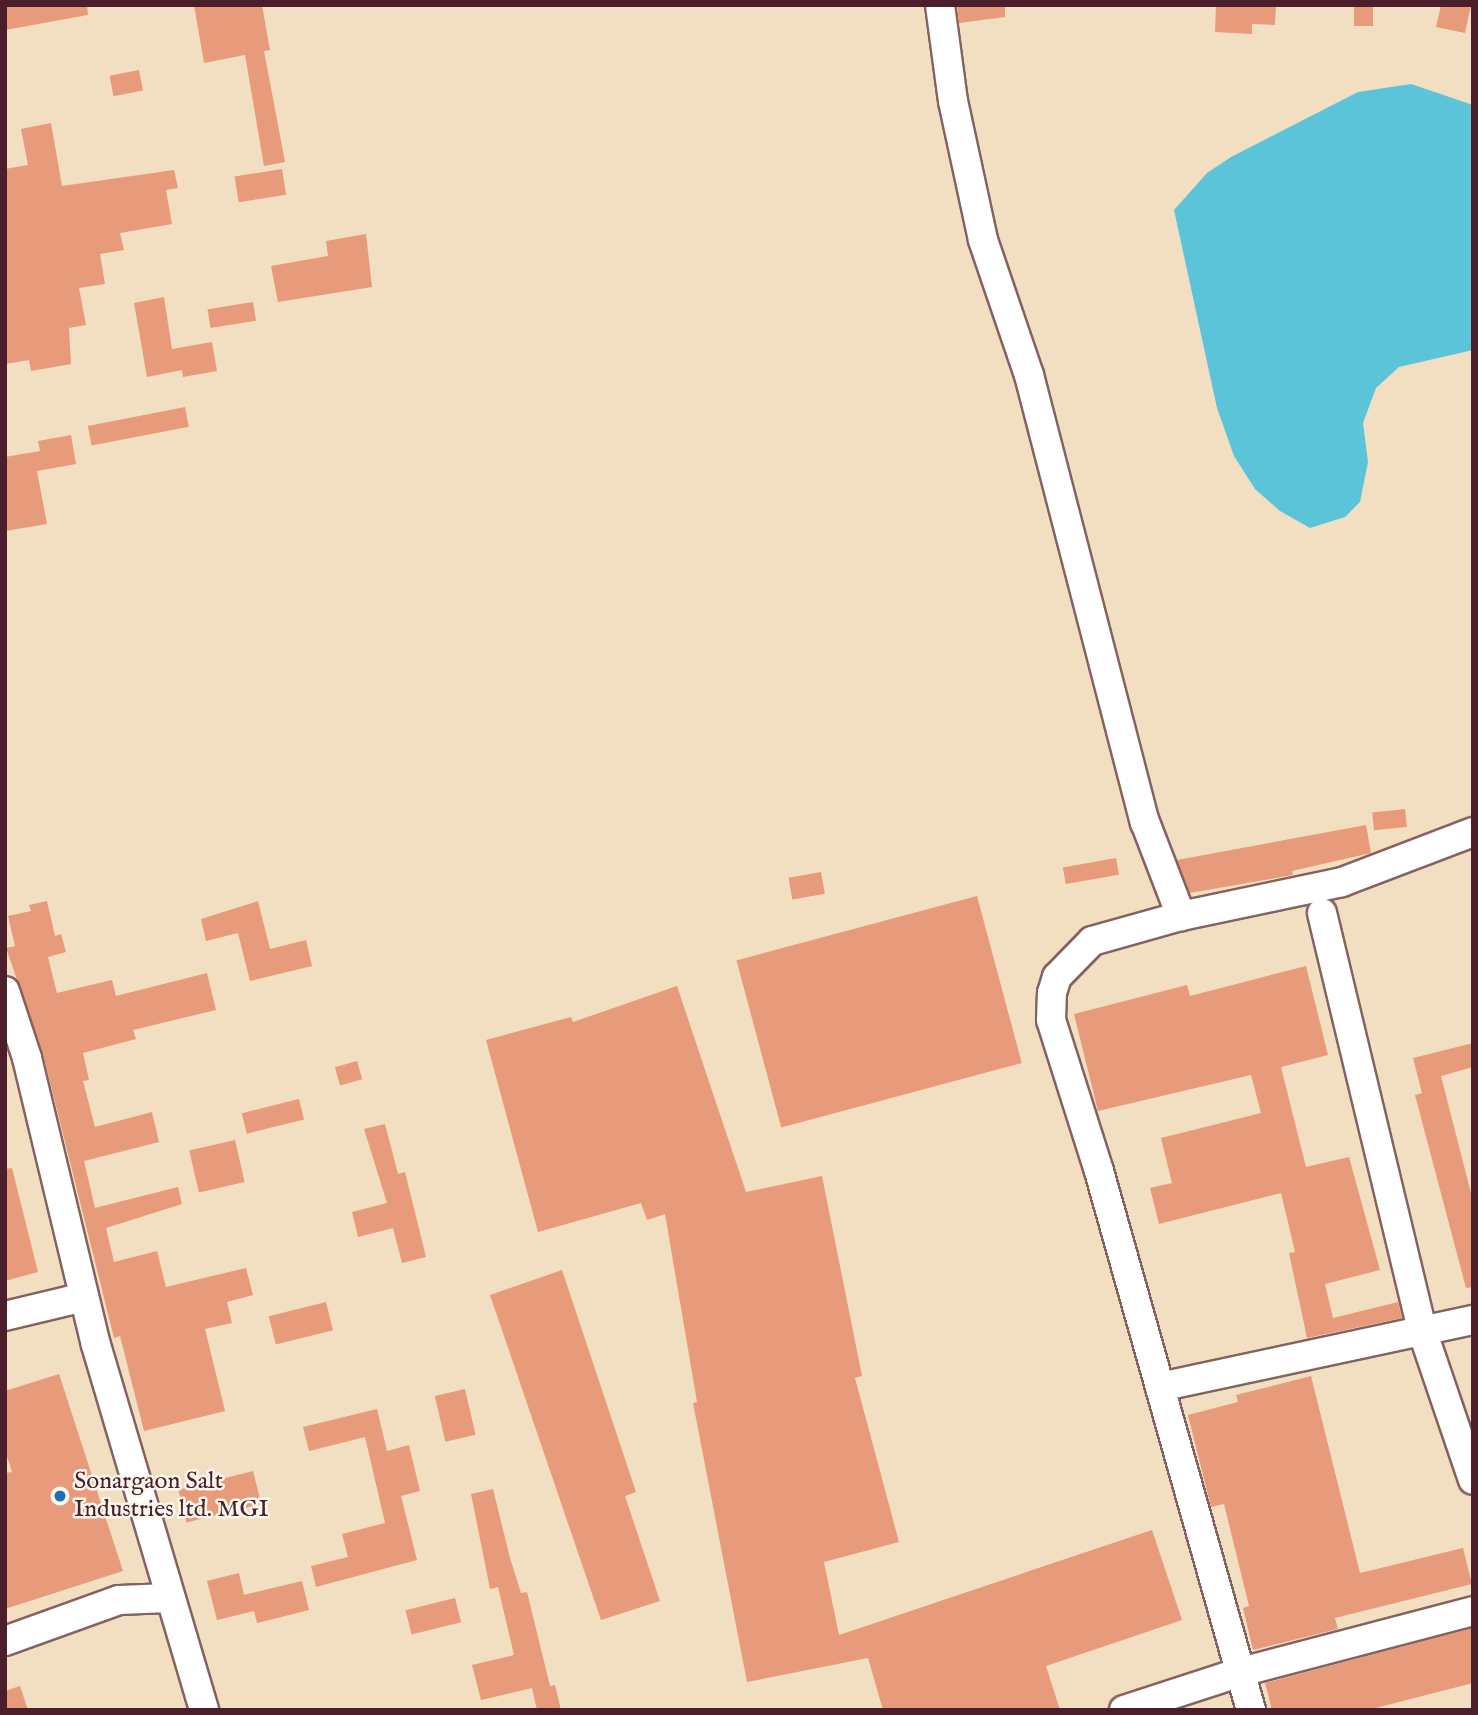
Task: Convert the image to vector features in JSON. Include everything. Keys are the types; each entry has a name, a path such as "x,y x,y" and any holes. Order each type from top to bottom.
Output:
{"street":[{"path":"940,5 953,101 983,240 1033,388 1145,821 1181,916"},
{"path":"1251,1710 1160,1387 1051,1020 1052,993 1058,977 1092,941 1181,916 1342,882 1473,832"},
{"path":"1322,913 1423,1333 1473,1480"},
{"path":"5,991 27,1058 84,1297 169,1598 204,1710"},
{"path":"5,1316 84,1297"},
{"path":"1160,1387 1423,1333 1473,1320"},
{"path":"5,1641 119,1600 169,1598"},
{"path":"1124,1710 1241,1672 1473,1611"}],"water":[{"path":"1411,84 1473,105 1473,350 1399,367 1376,388 1363,423 1368,462 1360,502 1345,517 1310,528 1280,511 1255,489 1234,456 1217,408 1174,210 1207,173 1231,157 1358,92"}],"building":[{"path":"5,5 87,5 88,15 5,30"},
{"path":"194,5 262,5 270,50 264,51 285,162 264,166 245,55 204,63"},
{"path":"957,5 1005,5 1005,17 959,23"},
{"path":"1216,5 1276,5 1275,25 1252,24 1252,34 1215,32"},
{"path":"1354,5 1373,5 1373,26 1354,26"},
{"path":"1441,5 1471,5 1465,33 1436,27"},
{"path":"139,70 143,91 114,96 110,76"},
{"path":"51,123 62,186 174,170 178,188 166,190 172,224 120,233 124,250 100,254 105,284 79,288 86,325 69,328 71,364 31,371 29,360 5,364 5,169 28,165 21,129"},
{"path":"282,169 286,195 239,202 235,177"},
{"path":"366,234 372,287 278,302 271,266 328,256 326,241"},
{"path":"164,297 172,349 212,342 217,371 183,377 182,370 147,377 134,303"},
{"path":"253,302 256,321 211,328 208,309"},
{"path":"185,407 189,427 92,446 88,426"},
{"path":"71,435 76,464 37,471 47,524 5,531 5,457 40,451 38,441"},
{"path":"1405,809 1407,827 1374,830 1372,812"},
{"path":"1366,825 1371,853 1292,871 1293,875 1190,893 1177,860"},
{"path":"1116,858 1119,875 1066,884 1063,867"},
{"path":"821,872 825,894 792,899 789,878"},
{"path":"977,896 1022,1063 781,1128 736,960"},
{"path":"47,901 55,936 61,934 66,952 48,957 57,993 112,980 116,996 207,973 216,1010 133,1030 136,1039 83,1053 89,1080 83,1081 95,1127 152,1112 159,1142 84,1161 95,1208 178,1187 182,1204 106,1228 114,1262 157,1251 166,1287 246,1268 253,1295 227,1302 232,1323 205,1329 225,1411 144,1431 120,1336 114,1338 43,1054 6,948 15,946 8,916 31,911 29,905"},
{"path":"258,901 270,949 306,940 312,966 250,981 238,933 206,941 201,919"},
{"path":"1306,966 1328,1055 1281,1067 1306,1167 1349,1157 1380,1270 1325,1284 1333,1318 1398,1302 1402,1318 1307,1338 1289,1253 1295,1252 1281,1193 1159,1224 1150,1188 1172,1183 1161,1138 1261,1113 1251,1075 1098,1111 1074,1014 1187,985 1190,996"},
{"path":"677,986 746,1192 822,1176 862,1376 855,1378 899,1542 824,1562 839,1635 1152,1530 1182,1620 1046,1666 1060,1710 883,1710 868,1658 747,1682 693,1403 697,1402 665,1214 647,1220 641,1203 538,1232 486,1040 571,1017 573,1022"},
{"path":"1473,1043 1473,1067 1441,1076 1473,1201 1473,1287 1466,1288 1415,1095 1422,1093 1413,1058"},
{"path":"357,1061 362,1079 340,1086 335,1067"},
{"path":"299,1099 304,1119 247,1134 242,1113"},
{"path":"385,1124 398,1174 405,1172 426,1257 402,1263 393,1228 358,1237 352,1212 387,1203 364,1129"},
{"path":"235,1140 245,1182 199,1192 189,1151"},
{"path":"12,1168 38,1272 5,1281 5,1169"},
{"path":"562,1270 636,1492 625,1496 660,1601 601,1620 490,1295"},
{"path":"326,1302 333,1330 276,1344 269,1316"},
{"name":"Sonargaon Salt Industries ltd. MGI","path":"59,1374 123,1571 5,1609 5,1473 12,1472 5,1450 5,1391"},
{"path":"1311,1376 1360,1573 1463,1548 1472,1584 1335,1618 1338,1629 1253,1650 1243,1608 1249,1606 1224,1504 1211,1507 1188,1415 1238,1402 1236,1395"},
{"path":"465,1389 476,1435 445,1442 435,1396"},
{"path":"377,1409 387,1451 409,1445 420,1491 401,1496 417,1560 316,1587 311,1566 348,1557 342,1534 385,1523 365,1437 309,1451 303,1427"},
{"path":"253,1471 261,1504 187,1523 178,1490"},
{"path":"493,1489 510,1558 521,1593 527,1592 550,1686 555,1685 561,1710 537,1710 532,1688 481,1700 472,1665 514,1655 498,1587 490,1589 471,1494"},
{"path":"239,1573 244,1595 302,1581 309,1610 257,1623 254,1611 217,1620 207,1581"},
{"path":"455,1598 461,1622 412,1635 406,1610"},
{"path":"1473,1628 1473,1683 1368,1710 1272,1710 1265,1683"},
{"path":"20,1686 28,1710 5,1710 5,1691"}],"place":[{"name":"Sonargaon Salt Industries ltd. MGI","path":"60,1496"}]}
